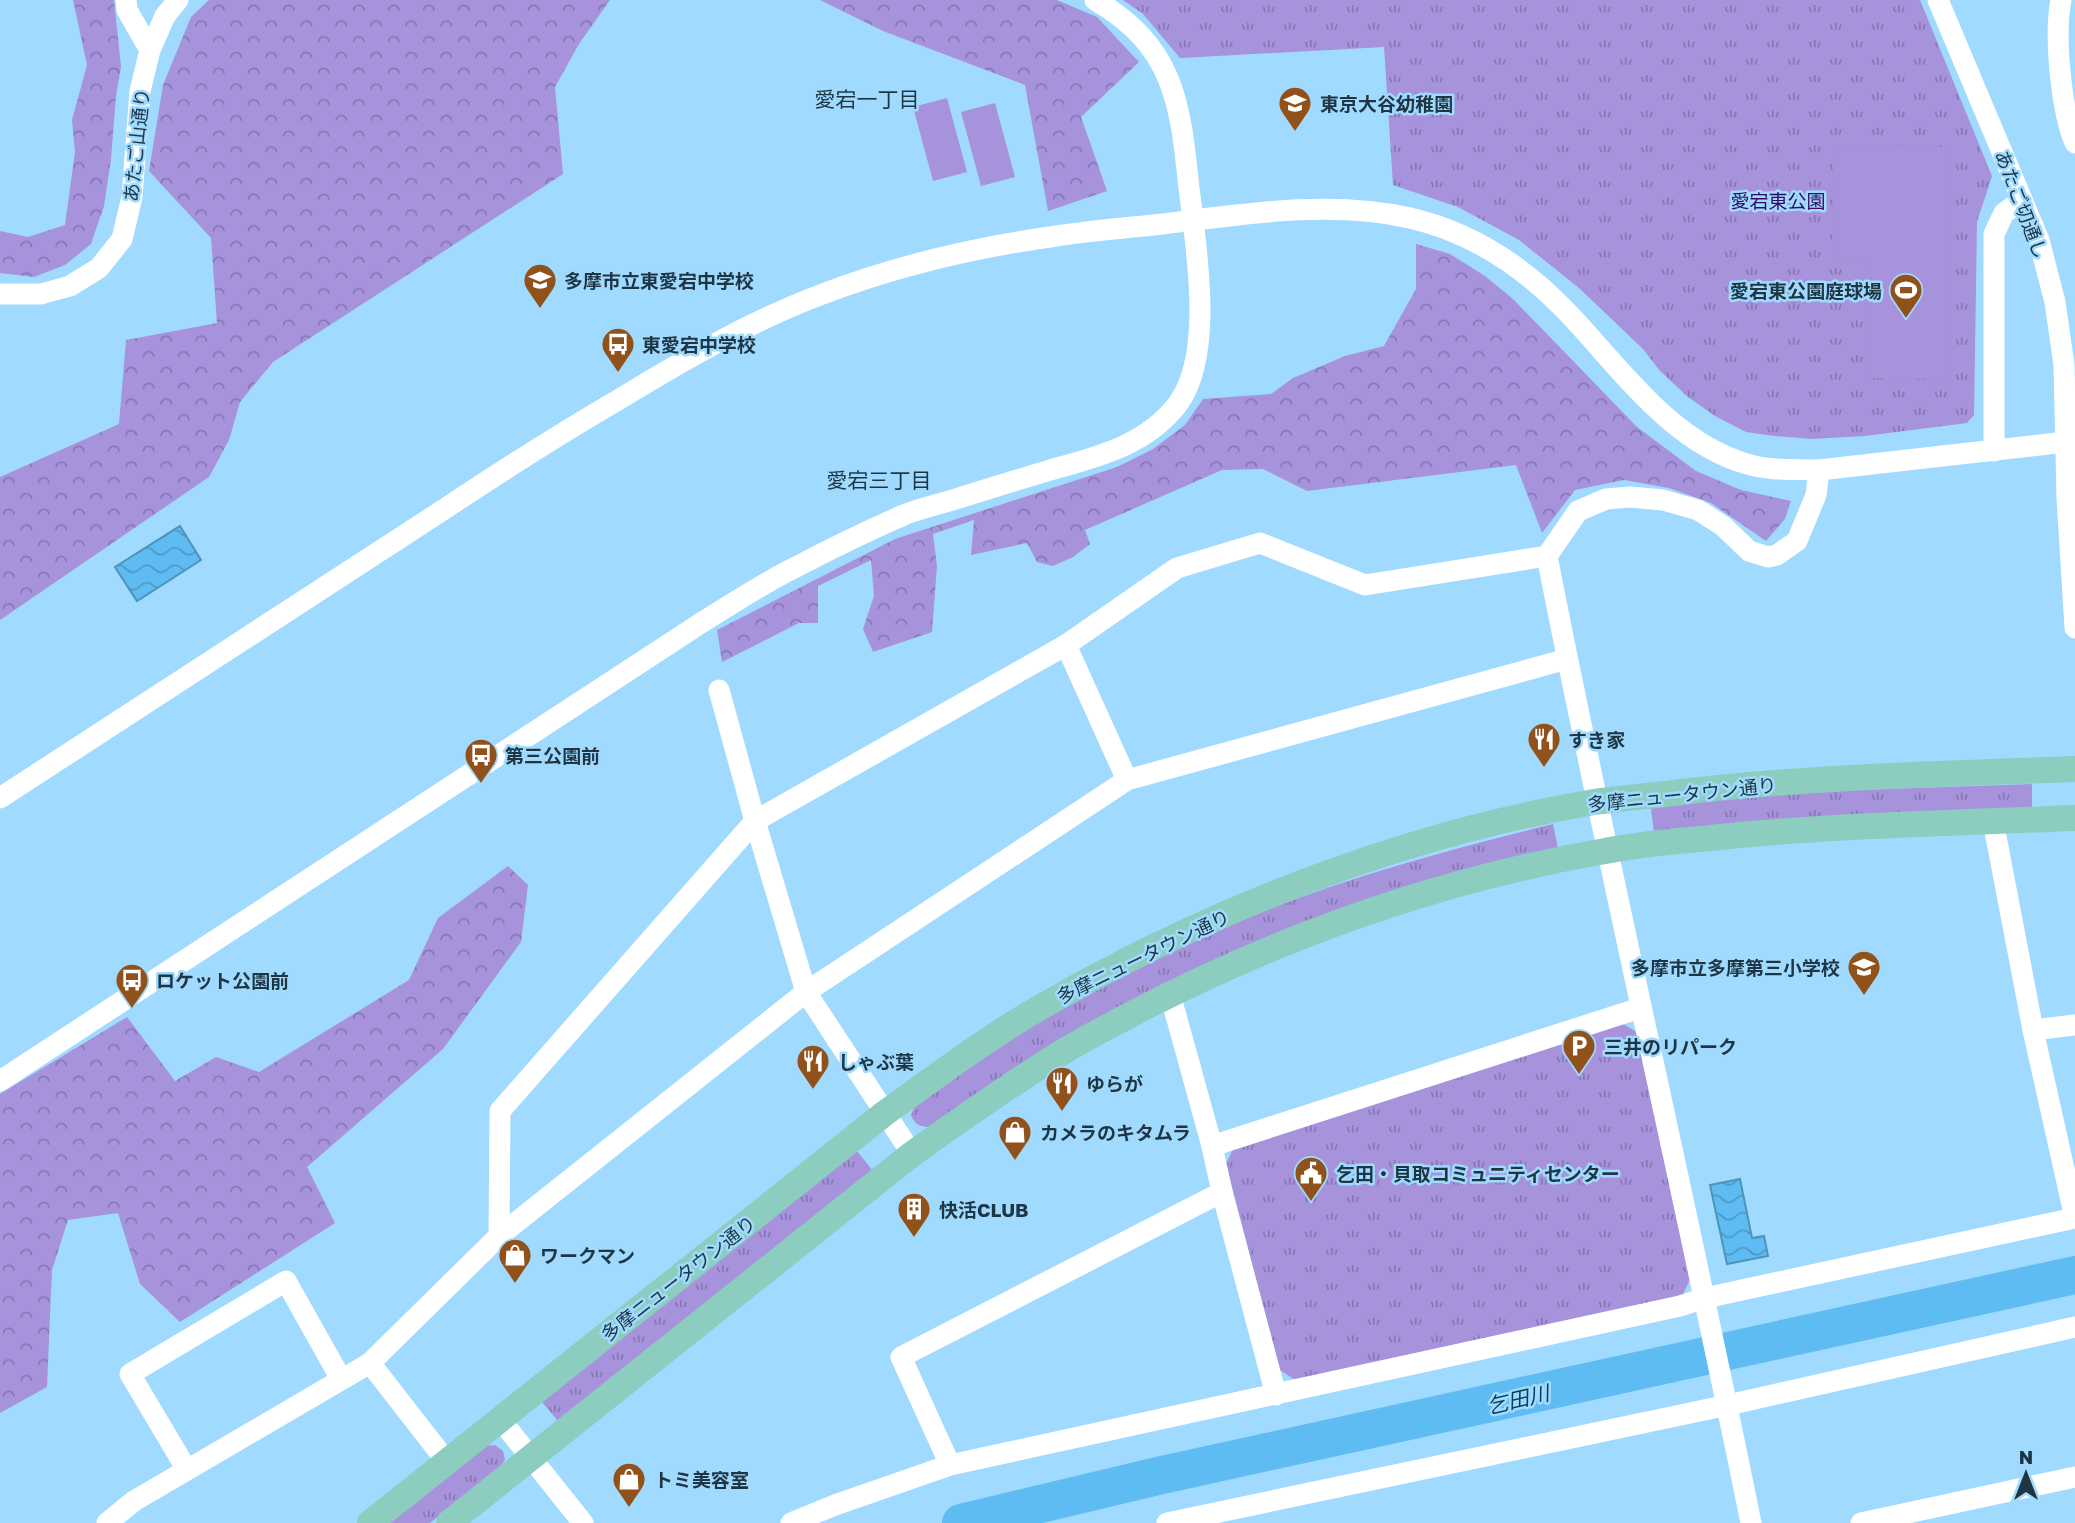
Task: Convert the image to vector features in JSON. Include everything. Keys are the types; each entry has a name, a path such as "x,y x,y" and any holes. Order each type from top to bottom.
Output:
{"main road":[{"name":"多摩ニュータウン通り","path":"370,1523 885,1113 970,1053 1046,1004 1148,950 1251,903 1339,869 1430,841 1596,802 1727,786 2075,769"},
{"path":"449,1523 912,1154 990,1098 1068,1049 1170,994 1264,952 1359,914 1461,883 1606,850 1758,833 1858,826 2075,818"}],"street":[{"path":"126,0 127,10 150,50"},
{"name":"あたご山通り","path":"0,294 41,294 70,286 99,268 122,239 132,197 140,91 150,50 165,16 178,0"},
{"path":"0,1081 701,623 794,567 908,513 1112,453 1149,432 1177,404 1193,372 1201,326 1197,254 1181,123 1173,89 1164,67 1140,33 1116,12 1095,0"},
{"name":"あたご切通し","path":"1938,0 2039,240 2055,303 2064,365 2067,498 2075,628"},
{"path":"2061,0 2057,18 2059,55 2066,111 2075,143"},
{"path":"1994,451 1994,234 2004,212 2022,200"},
{"path":"0,797 543,444 725,338 818,296 887,273 956,254 1050,237 1305,210 1344,209 1385,213 1452,231 1503,257 1530,277 1564,309 1650,404 1685,432 1715,450 1747,464 1779,469 1819,470 2075,441"},
{"path":"1751,1523 1726,1395 1606,850 1547,556 1578,511 1606,499 1630,497 1662,500 1698,510 1723,526 1749,551 1768,557 1777,555 1797,541 1816,495 1819,470"},
{"path":"499,1236 500,1111 755,821 1066,645 1177,568 1260,543 1365,585 1547,556"},
{"path":"1066,645 1127,780"},
{"path":"107,1523 134,1501 370,1363 499,1236 807,992 1127,780 1567,659"},
{"path":"719,690 807,992 912,1154"},
{"path":"791,1523 950,1465 2075,1218 2033,1030 1993,821"},
{"path":"1170,994 1276,1395"},
{"path":"1212,1146 1640,1008"},
{"path":"2033,1030 2075,1025"},
{"path":"950,1465 901,1357 1222,1192"},
{"path":"187,1470 130,1374 286,1281 341,1379"},
{"path":"1167,1523 1726,1395 2075,1327"},
{"path":"370,1363 447,1462"},
{"path":"500,1419 583,1523"},
{"path":"1861,1523 2075,1477"}],"green space":[{"path":"73,0 114,0 121,67 104,206 91,244 65,265 34,277 0,273 0,231 28,237 65,225 75,152 72,120 87,65"},
{"path":"209,0 610,0 579,44 555,87 563,174 273,362 240,402 229,440 209,477 0,620 0,477 119,424 126,340 217,323 211,238 149,171 163,85 191,17"},
{"path":"820,0 1057,0 1097,17 1139,62 1081,117 1107,191 1048,211 1025,85 883,31"},
{"name":"愛宕東公園","path":"1123,0 1920,0 1992,176 1977,222 1974,415 1967,423 1865,436 1813,439 1746,432 1715,416 1688,397 1660,371 1643,349 1579,288 1519,240 1458,207 1393,185 1384,47 1180,58 1143,14"},
{"path":"947,98 967,172 933,181 913,107"},
{"path":"995,103 1015,177 981,186 961,112"},
{"name":"愛宕東公園庭球場","path":"1833,145 1949,147 1946,379 1864,378 1866,262 1832,261"},
{"path":"1416,244 1450,254 1485,276 1513,299 1637,427 1696,471 1741,490 1791,501 1785,519 1766,541 1711,503 1669,488 1624,480 1575,490 1542,533 1516,465 1307,491 1263,469 1222,470 1085,530 1090,544 1073,557 1053,566 1037,562 1027,543 971,555 974,520 933,534 937,566 932,632 873,652 863,629 874,596 871,560 818,586 818,623 799,623 722,662 717,630 895,539 1117,467 1153,449 1185,425 1203,399 1271,394 1293,378 1345,356 1384,346 1416,289"},
{"path":"2032,784 2032,811 1654,833 1651,808 1729,798"},
{"path":"1553,824 1558,848 1357,905 931,1127 918,1125 911,1115 914,1108 1032,1026 1202,937 1291,901 1365,876 1440,853"},
{"path":"508,866 528,885 521,942 443,1049 307,1167 335,1223 180,1322 140,1284 118,1213 68,1220 52,1270 47,1387 0,1413 0,1094 127,1017 175,1081 216,1057 259,1072 409,980 438,918"},
{"path":"1618,1021 1637,1032 1690,1279 1680,1301 1301,1384 1280,1370 1226,1164 1234,1147"},
{"path":"857,1151 873,1171 558,1421 542,1402"},
{"path":"495,1445 503,1451 505,1460 499,1468 430,1523 389,1523 485,1446"}],"water":[{"path":"180,526 201,560 137,601 115,567"},
{"path":"1740,1179 1752,1238 1764,1236 1768,1256 1727,1264 1710,1185"}],"waterway":[{"name":"乞田川","path":"961,1523 1162,1475 2075,1275"}],"place":[{"name":"東京大谷幼稚園","path":"1295,133"},
{"name":"多摩市立東愛宕中学校","path":"540,310"},
{"name":"愛宕東公園庭球場","path":"1906,320"},
{"name":"東愛宕中学校","path":"618,374"},
{"name":"すき家","path":"1544,769"},
{"name":"第三公園前","path":"481,785"},
{"name":"多摩市立多摩第三小学校","path":"1864,997"},
{"name":"ロケット公園前","path":"132,1010"},
{"name":"三井のリパーク","path":"1579,1076"},
{"name":"しゃぶ葉","path":"813,1091"},
{"name":"ゆらが","path":"1062,1113"},
{"name":"カメラのキタムラ","path":"1015,1162"},
{"name":"乞田・貝取コミュニティセンター","path":"1311,1203"},
{"name":"快活CLUB","path":"914,1239"},
{"name":"ワークマン","path":"515,1285"},
{"name":"トミ美容室","path":"629,1509"}],"district":[{"name":"愛宕一丁目","path":"867,99"},
{"name":"愛宕三丁目","path":"879,480"}]}
